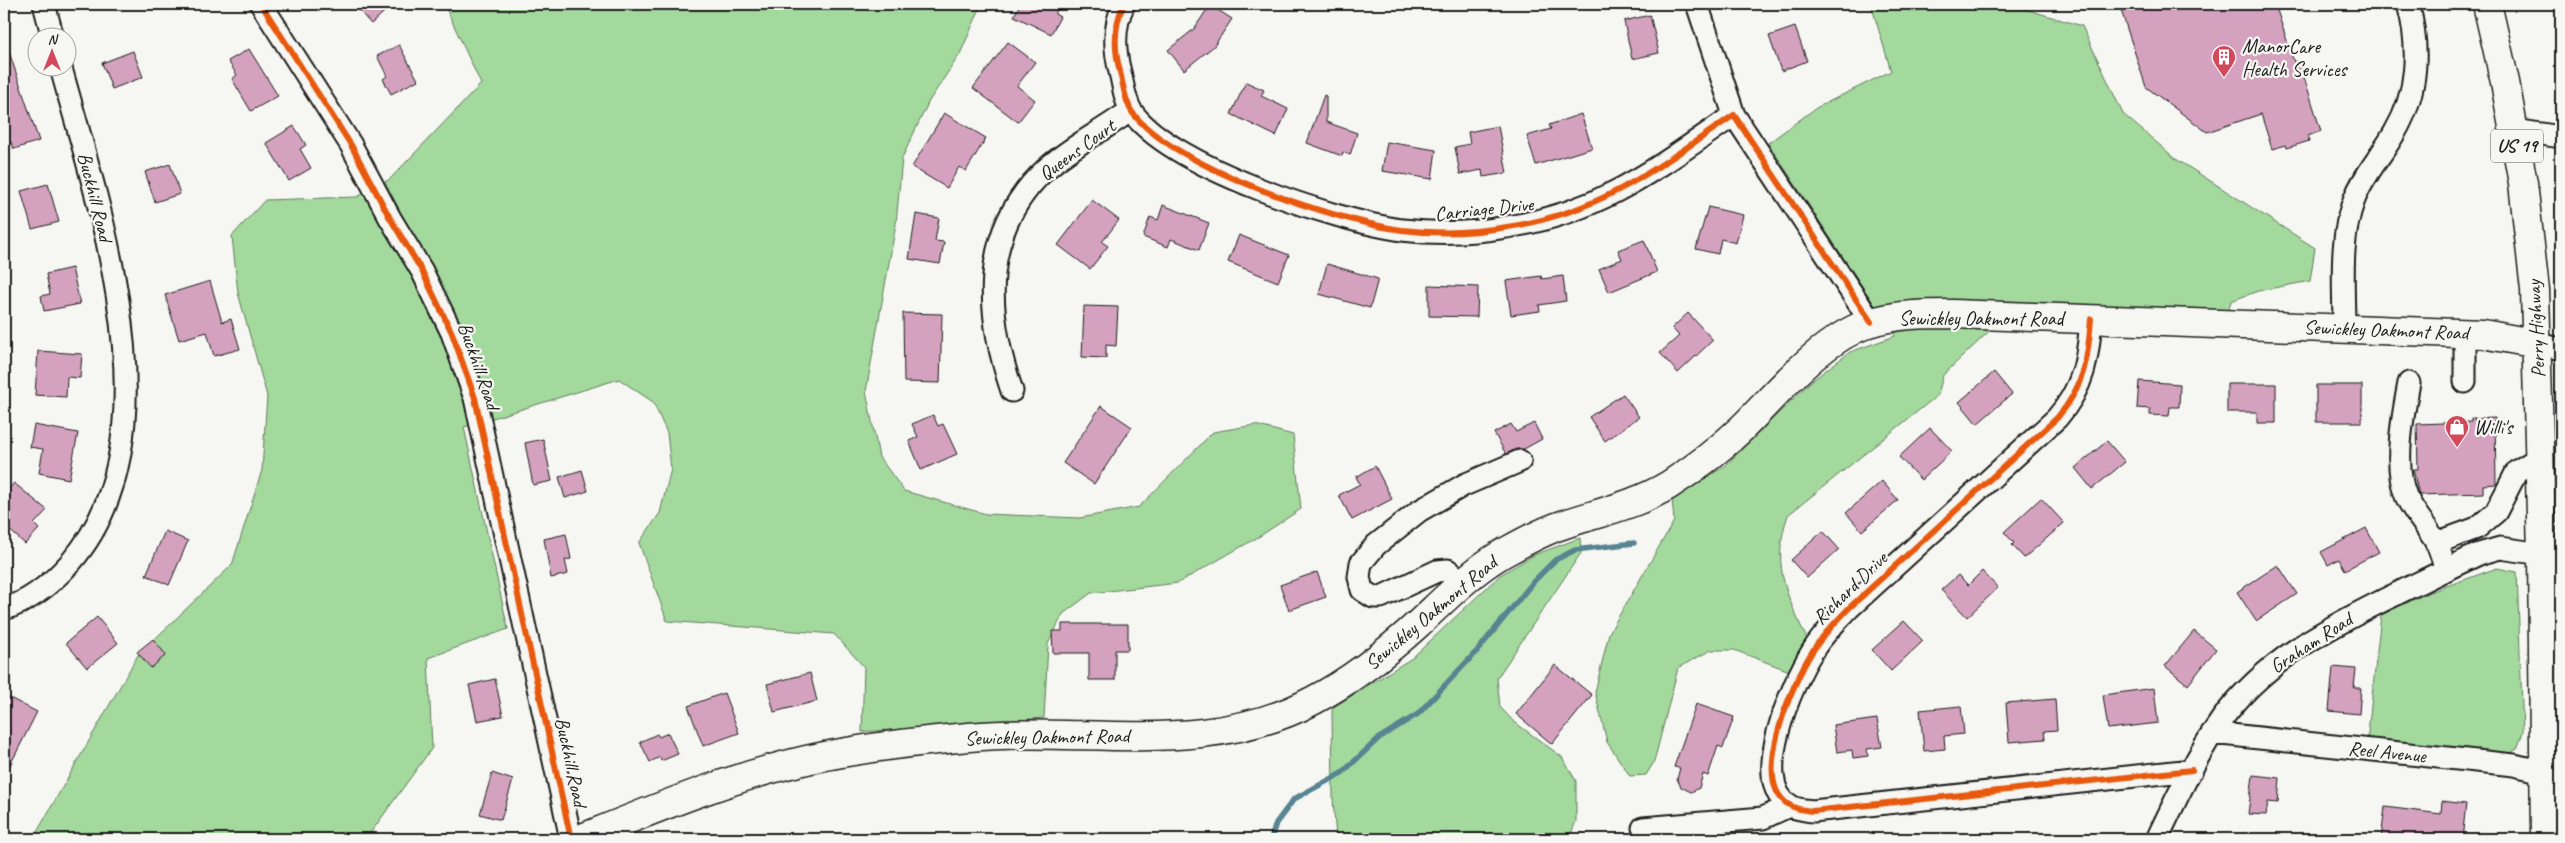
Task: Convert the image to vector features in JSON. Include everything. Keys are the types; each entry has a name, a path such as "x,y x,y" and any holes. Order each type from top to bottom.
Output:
{"main road":[{"name":"Perry Highway","path":"2488,4 2514,130 2549,346 2540,457 2552,555 2553,774 2545,839"},
{"name":"Sewickley Oakmont Road","path":"580,839 680,799 745,778 822,757 861,750 990,735 1044,733 1190,736 1242,728 1311,702 1353,676 1395,644 1463,583 1496,557 1536,536 1627,504 1670,484 1718,450 1824,349 1854,330 1871,322 1928,314 2091,319 2465,333 2494,335 2549,346"}],"street":[{"path":"44,4 50,28"},
{"name":"Buckhill Road","path":"261,4 351,145 422,271 452,333 475,398 571,839"},
{"name":"Carriage Drive","path":"1124,4 1117,23 1116,58 1131,110 1158,139 1173,149 1272,193 1377,226 1434,232 1506,228 1574,212 1637,181 1734,115"},
{"path":"1697,4 1734,115 1871,322"},
{"path":"2344,329 2345,253 2347,229 2354,201 2396,131 2412,97 2416,61 2414,24 2408,4"},
{"name":"Buckhill Road","path":"4,609 37,593 56,579 88,541 110,492 126,421 124,344 116,289 97,204 64,78"},
{"name":"Queens Court","path":"1012,391 998,343 995,314 993,287 1000,237 1018,201 1027,188 1046,168 1131,110"},
{"path":"2514,130 2561,137"},
{"name":"Richard Drive","path":"1789,806 1781,796 1774,781 1773,747 1794,690 1812,650 1849,608 2063,412 2078,390 2084,374 2091,319"},
{"path":"2464,382 2465,333"},
{"path":"2408,383 2402,424 2400,472 2405,494 2420,522 2436,543 2446,570"},
{"path":"2436,543 2477,528 2496,512 2517,471 2540,457"},
{"path":"1463,583 1448,570 1437,572 1381,597 1373,597 1362,590 1359,577 1360,563 1376,545 1419,511 1464,485 1520,461"},
{"name":"Graham Road","path":"2156,839 2212,733 2252,684 2286,655 2329,627 2493,549 2507,548 2552,555"},
{"name":"Reel Avenue","path":"2212,733 2514,765 2553,774"},
{"path":"1643,828 1763,818 1789,806 1813,811 2192,770"}],"green space":[{"path":"444,4 982,4 960,54 929,101 902,158 896,224 866,391 879,457 904,491 986,514 1080,518 1139,507 1213,432 1255,425 1293,435 1301,509 1260,536 1178,583 1091,593 1063,614 1048,644 1044,718 862,732 864,667 834,634 667,621 639,543 660,513 671,469 667,433 653,402 619,379 464,427 508,629 428,658 432,748 366,839 33,839 138,655 232,565 262,470 267,396 238,293 232,236 265,200 357,197 390,179 481,84"},
{"path":"1871,4 2008,4 2082,26 2123,114 2176,159 2315,248 2310,281 2258,291 2231,301 2228,312 2017,305 1943,375 1938,395 1788,515 1783,534 1781,569 1796,616 1812,650 1800,675 1734,650 1711,650 1678,668 1654,762 1646,775 1630,776 1607,742 1595,692 1609,633 1674,521 1672,499 1725,466 1810,382 1850,352 1895,336 1768,143 1816,108 1891,71"},
{"path":"1580,538 1581,553 1497,678 1500,707 1513,721 1562,757 1576,781 1576,821 1569,839 1336,839 1333,798 1332,708 1412,658 1500,575 1534,555"},
{"path":"2497,568 2517,572 2523,732 2517,749 2502,758 2367,742 2381,615 2430,592"}],"building":[{"path":"353,4 393,4 371,24"},
{"path":"1020,4 1060,4 1055,14 1060,17 1051,34 1014,16"},
{"name":"ManorCare Health Services","path":"2119,4 2275,4 2294,62 2299,61 2321,131 2308,136 2309,141 2287,148 2286,145 2272,149 2261,114 2207,132 2146,87"},
{"path":"1210,5 1232,19 1214,46 1184,70 1168,50 1194,29"},
{"path":"1650,15 1659,53 1632,59 1624,21"},
{"path":"1795,27 1807,61 1781,71 1769,36"},
{"path":"1008,42 1035,62 1017,86 1035,100 1018,122 973,88"},
{"path":"399,45 418,80 391,94 383,79 387,76 377,56"},
{"path":"7,46 39,141 14,149 11,142 4,145 4,47"},
{"path":"249,49 278,96 251,111 232,79 237,75 228,61"},
{"path":"133,51 143,77 112,89 102,63"},
{"path":"1246,82 1264,90 1261,96 1288,109 1276,136 1231,114"},
{"path":"1324,95 1326,96 1326,122 1357,133 1350,155 1343,152 1342,156 1307,143"},
{"path":"944,113 986,138 966,171 959,167 947,188 912,167"},
{"path":"1581,114 1592,148 1536,165 1527,136 1551,129 1549,125"},
{"path":"294,126 306,145 300,149 311,168 289,181 266,143"},
{"path":"1498,126 1507,173 1483,177 1482,170 1460,174 1455,147 1470,144 1468,132"},
{"path":"1387,142 1436,150 1432,179 1382,171"},
{"path":"170,164 180,194 155,202 145,172"},
{"path":"48,184 59,222 32,229 21,191"},
{"path":"1092,200 1119,220 1102,242 1108,246 1090,269 1058,245"},
{"path":"1163,205 1209,223 1199,250 1171,239 1168,247 1143,237 1150,217 1158,220"},
{"path":"1708,207 1743,215 1736,243 1721,239 1718,254 1696,249"},
{"path":"916,214 939,218 935,241 944,242 940,264 909,259"},
{"path":"1239,235 1289,255 1278,282 1228,262"},
{"path":"1644,240 1657,272 1609,292 1599,269 1622,259 1618,250"},
{"path":"1327,264 1378,279 1370,308 1319,294"},
{"path":"72,268 80,304 44,311 41,296 50,294 46,274"},
{"path":"1541,276 1542,279 1563,276 1566,301 1539,305 1540,311 1511,315 1506,281"},
{"path":"210,281 222,322 231,319 240,349 214,356 207,332 179,340 165,295"},
{"path":"1429,285 1478,287 1477,317 1429,316"},
{"path":"1084,306 1118,307 1116,346 1106,345 1106,358 1082,357"},
{"path":"903,313 942,314 940,383 904,382"},
{"path":"1688,313 1713,340 1678,373 1660,353 1679,336 1672,328"},
{"path":"38,351 82,354 80,378 67,377 66,397 35,395"},
{"path":"1994,372 2012,394 1977,424 1959,402"},
{"path":"2139,381 2180,384 2179,407 2170,407 2169,416 2150,415 2150,409 2137,408"},
{"path":"2227,384 2276,384 2276,423 2257,423 2257,412 2227,412"},
{"path":"2316,385 2362,385 2362,422 2316,422"},
{"path":"1623,394 1639,417 1605,441 1589,417"},
{"path":"1101,406 1132,427 1094,484 1063,463"},
{"path":"933,415 938,426 943,424 957,454 921,470 909,441 918,437 912,424"},
{"name":"Willi's","path":"2495,418 2496,484 2483,485 2483,493 2419,495 2413,469 2418,469 2417,424 2471,422 2471,419"},
{"path":"1534,423 1542,439 1524,449 1516,449 1506,454 1494,433 1511,424 1516,432"},
{"path":"34,425 78,433 69,479 39,473 43,449 30,447"},
{"path":"1930,428 1952,451 1921,480 1899,457"},
{"path":"543,439 552,481 533,485 525,443"},
{"path":"2107,441 2125,462 2092,489 2075,468"},
{"path":"1375,466 1392,499 1352,520 1339,495 1360,484 1356,477"},
{"path":"582,470 588,491 565,498 559,477"},
{"path":"1882,481 1898,500 1862,531 1846,513"},
{"path":"14,483 47,510 34,524 39,529 25,544 4,525 4,494"},
{"path":"2041,498 2064,523 2024,558 2012,545 2014,543 2004,532"},
{"path":"2366,528 2379,552 2345,570 2339,559 2328,565 2321,552"},
{"path":"165,531 188,541 169,585 146,575"},
{"path":"1823,531 1839,549 1807,578 1791,560"},
{"path":"566,534 571,559 565,560 568,574 551,578 544,539"},
{"path":"2278,565 2297,594 2256,621 2237,592"},
{"path":"1982,571 1998,588 1967,617 1941,590 1958,575 1968,585"},
{"path":"1317,572 1326,597 1289,610 1280,585"},
{"path":"97,617 118,643 87,668 66,643"},
{"path":"1904,621 1923,641 1891,671 1872,650"},
{"path":"1062,624 1128,624 1128,650 1115,650 1115,680 1089,680 1089,653 1053,653 1052,631 1062,631"},
{"path":"2194,631 2216,649 2188,685 2165,666"},
{"path":"153,639 166,655 151,668 137,652"},
{"path":"1555,665 1592,695 1552,744 1516,714"},
{"path":"2333,667 2356,669 2354,688 2361,688 2359,714 2329,711"},
{"path":"810,673 817,701 774,712 767,684"},
{"path":"495,679 503,716 477,721 469,685"},
{"path":"2154,688 2158,723 2108,729 2103,695"},
{"path":"724,693 739,733 703,746 688,706"},
{"path":"4,695 37,712 4,777"},
{"path":"2055,699 2057,730 2044,731 2045,739 2009,742 2006,703"},
{"path":"1696,704 1734,717 1723,748 1718,746 1708,776 1703,774 1699,788 1691,792 1681,787 1677,779 1680,768 1674,767"},
{"path":"1961,706 1964,734 1944,736 1945,749 1924,751 1920,710"},
{"path":"1877,719 1882,747 1867,749 1868,756 1853,758 1852,750 1837,752 1833,725"},
{"path":"668,733 678,754 661,761 660,757 650,762 640,742 657,734 659,737"},
{"path":"492,773 513,780 501,820 480,814"},
{"path":"2253,775 2280,778 2278,803 2268,802 2266,815 2248,814"},
{"path":"2442,801 2466,804 2462,839 2381,839 2385,807 2441,814"}],"waterway":[{"path":"1271,839 1276,823 1294,799 1342,773 1379,738 1418,714 1478,650 1534,581 1555,560 1575,550 1634,543"}],"cycle path":[{"path":"261,4 351,145 390,218 422,271 452,333 475,398 571,839"},
{"path":"1124,4 1116,29 1117,55 1123,87 1132,112 1152,132 1182,152 1218,171 1257,188 1338,216 1373,225 1415,231 1468,232 1507,227 1571,211 1600,199 1654,170 1734,115 1871,322"},
{"path":"2091,319 2086,360 2079,384 2057,418 1849,608 1816,646 1795,685 1778,731 1773,777 1779,794 1791,806 1813,811 2192,770"}],"place":[{"name":"ManorCare Health Services","path":"2224,78"},
{"name":"Willi's","path":"2457,448"}]}
